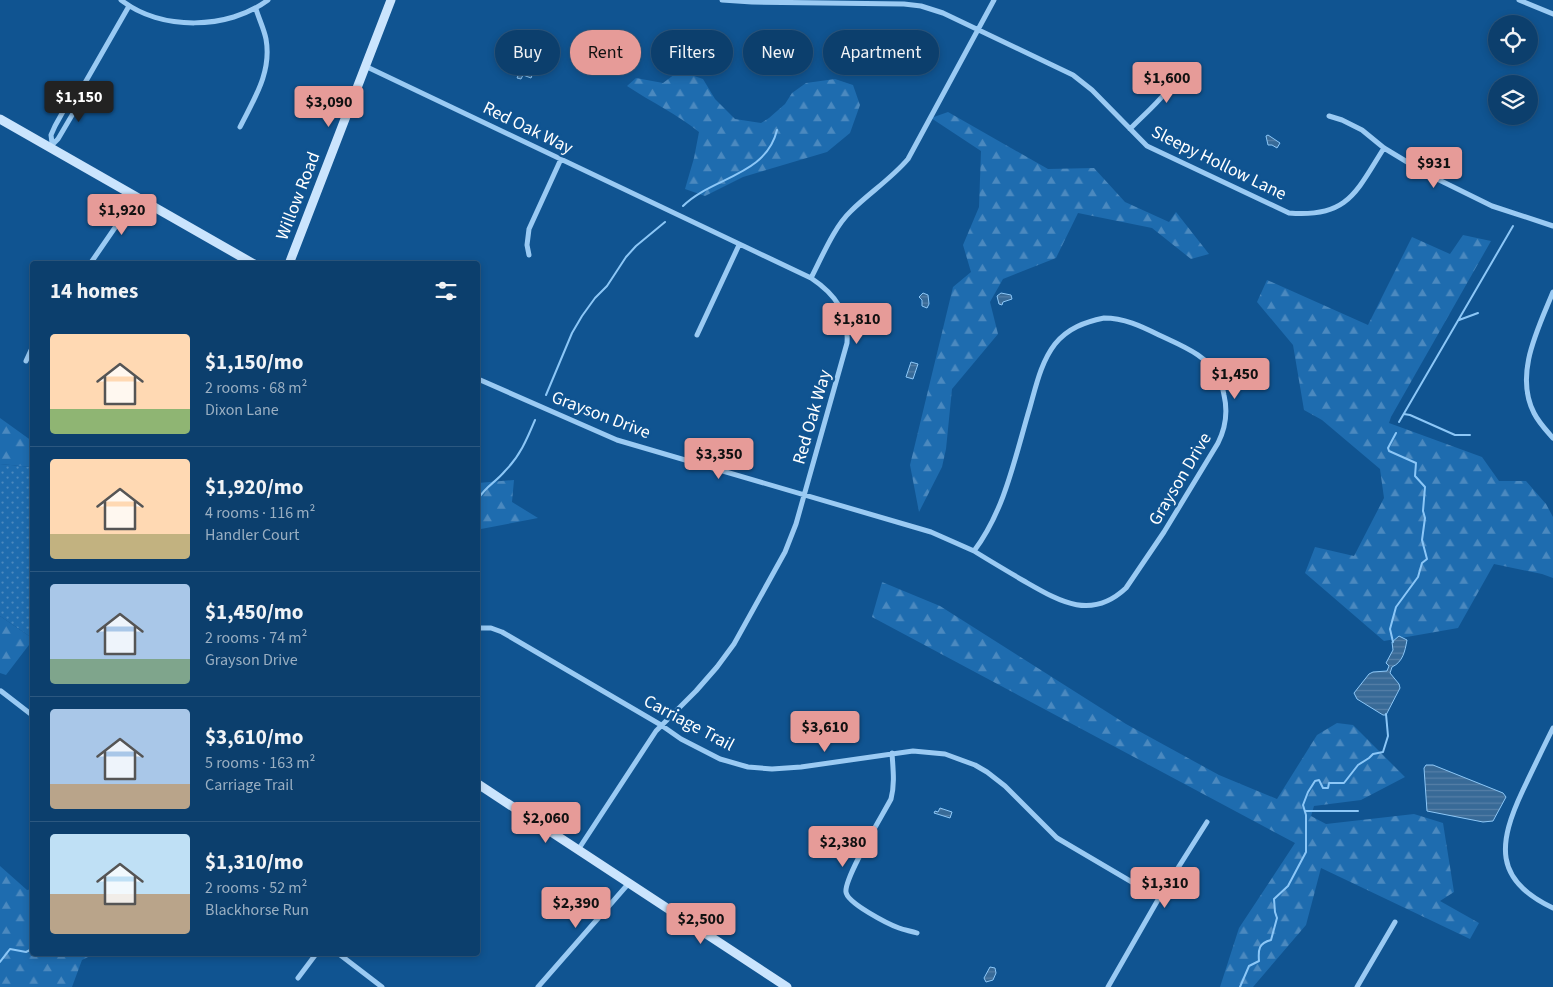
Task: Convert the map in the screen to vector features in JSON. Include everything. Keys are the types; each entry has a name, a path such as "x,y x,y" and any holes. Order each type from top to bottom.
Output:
{"street":[{"path":"121,0 129,6 158,18 185,22 235,17 256,9 268,0"},
{"name":"Willow Road","path":"290,261 391,0"},
{"name":"Sleepy Hollow Lane","path":"722,0 904,4 921,6 943,14 1073,75 1092,90 1142,141 1156,150 1289,213 1322,213 1345,203 1355,194 1384,148"},
{"path":"811,278 840,224 850,212 895,174 908,159 994,0"},
{"path":"1519,0 1553,14"},
{"path":"51,145 58,139 78,105 82,88 129,6"},
{"path":"240,127 263,82 267,63 267,40 256,9"},
{"name":"Red Oak Way","path":"365,66 811,278 822,285 838,302 844,316 848,336 836,387 796,524 785,552 734,644 718,667 661,724 578,850"},
{"path":"1130,129 1171,86 1177,76 1179,66"},
{"path":"51,145 51,135 62,113 70,99 82,88"},
{"path":"1329,116 1362,130 1384,148 1427,174 1492,206 1553,226"},
{"path":"0,119 51,145 136,197 249,261"},
{"path":"529,255 529,229 561,159"},
{"path":"92,261 136,197"},
{"path":"697,334 739,245"},
{"path":"1553,292 1530,352 1526,379 1534,414 1553,438"},
{"name":"Grayson Drive","path":"480,380 617,440 932,532 974,551 1054,598 1074,605 1100,604 1120,593 1126,588 1164,532 1222,435 1226,417 1226,405 1220,380 1214,371 1192,351 1132,322 1104,318 1078,326 1065,334 1050,353 1040,373 1004,496 985,536 974,551"},
{"path":"26,361 30,352"},
{"name":"Carriage Trail","path":"480,628 491,628 502,632 720,759 748,767 772,769 801,767 913,751 935,752 976,765 1005,786 1057,838 1160,898"},
{"path":"1,691 30,713"},
{"path":"1553,728 1512,813 1506,834 1505,852 1511,874 1516,882 1526,892 1553,908"},
{"path":"892,753 894,790 891,800 853,870 846,885 846,892 850,900 884,922 900,929 917,933"},
{"path":"480,785 787,987"},
{"path":"1108,987 1207,822"},
{"path":"538,987 628,883"},
{"path":"1357,987 1395,922"},
{"path":"298,978 314,956"},
{"path":"342,956 382,987"}],"green space":[{"path":"674,75 691,75 703,79 715,99 735,119 761,123 785,104 792,93 806,83 835,79 853,85 860,105 850,133 827,152 743,177 705,196 685,189 699,132 682,119 627,86 636,78 663,83"},
{"path":"948,112 1048,169 1094,168 1125,202 1169,222 1176,212 1209,254 1191,259 1152,228 1078,213 1056,258 1003,279 990,302 998,334 952,389 946,449 942,467 919,512 910,465 953,287 971,272 963,245 979,207 981,151 931,118"},
{"path":"1463,235 1491,241 1389,423 1482,457 1499,481 1526,481 1546,504 1553,517 1553,578 1494,564 1458,628 1384,641 1305,573 1315,547 1354,556 1384,498 1380,469 1322,420 1304,410 1293,345 1257,302 1267,280 1368,325 1412,237 1450,254"},
{"path":"0,418 30,440 30,467 0,464"},
{"path":"0,464 30,467 30,637 0,616"},
{"path":"514,480 512,502 538,518 481,529 480,534 480,483"},
{"path":"882,582 940,606 1126,724 1219,775 1277,799 1317,735 1337,723 1353,725 1405,777 1361,800 1314,806 1311,816 1326,824 1414,814 1443,823 1454,892 1440,901 1479,923 1470,939 1321,868 1306,925 1253,987 1220,987 1239,928 1295,843 872,617"},
{"path":"0,616 30,637 30,644 6,675 0,673"},
{"path":"0,866 27,890 30,889 30,956 90,956 82,960 72,987 0,987"}],"shaded area":[{"path":"518,75 523,75 521,79 517,78"},
{"path":"1268,135 1280,143 1277,148 1268,145 1266,136"},
{"path":"923,293 928,295 929,304 927,308 922,306 922,300 919,297"},
{"path":"1001,293 1011,295 1012,299 1003,302 1002,305 999,304 997,296"},
{"path":"911,362 918,364 913,379 906,377"},
{"path":"1399,636 1407,640 1403,656 1392,667 1390,673 1400,688 1386,715 1383,715 1357,699 1354,693 1369,674 1387,671 1389,666 1386,663 1393,650 1392,642"},
{"path":"1426,765 1433,765 1503,793 1506,797 1493,821 1483,822 1427,811 1424,768"},
{"path":"940,808 952,812 950,818 934,813 935,811 938,812"},
{"path":"990,967 995,968 996,973 993,980 986,982 984,978"}],"waterway":[{"path":"683,206 708,188 750,167 762,157 771,145 777,130"},
{"path":"546,395 572,333 582,316 595,298 607,286 626,257 636,246 665,222"},
{"path":"1399,422 1513,226"},
{"path":"1459,320 1478,313"},
{"path":"1404,414 1455,435 1470,435"},
{"path":"480,496 515,459 526,441 535,420"},
{"path":"1393,642 1390,629 1396,607 1418,577 1422,563 1427,559 1422,540 1425,518 1423,511 1425,487 1415,476 1416,463 1389,451 1388,448 1396,433"},
{"path":"1240,987 1249,966 1259,961 1260,947 1271,940 1277,918 1274,899 1288,886 1306,852 1306,815 1303,805 1308,792 1315,781 1319,780 1323,788 1328,788 1329,783 1344,783 1358,765 1373,754 1383,752 1388,736 1386,714"},
{"path":"1305,811 1358,811"},
{"path":"0,962 10,949 26,952 30,950"}]}
